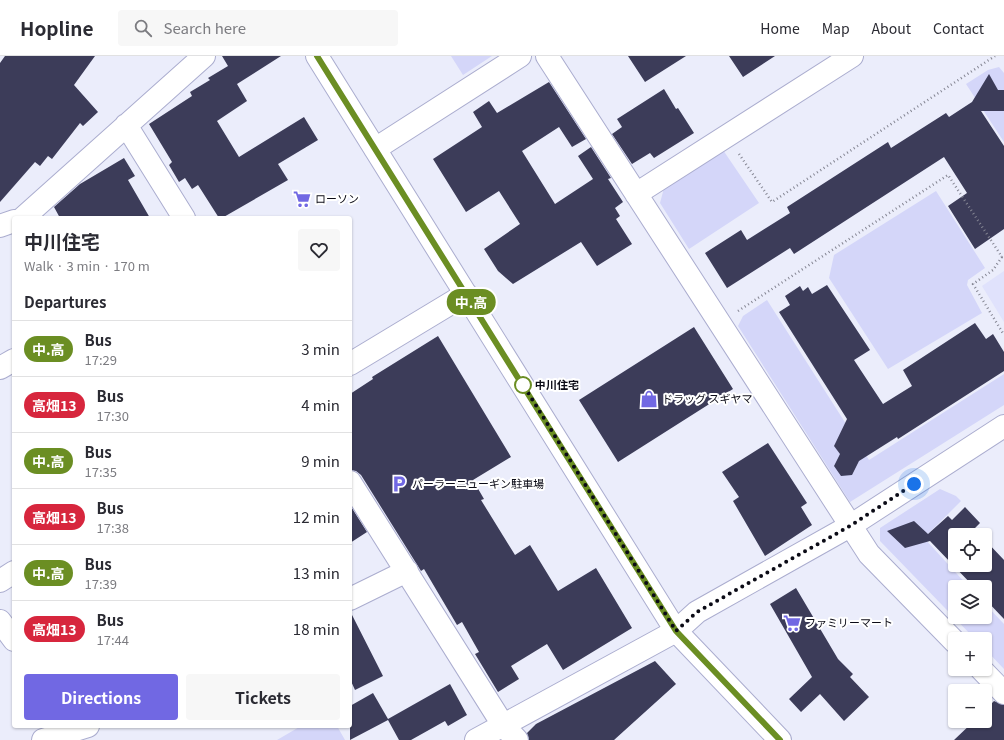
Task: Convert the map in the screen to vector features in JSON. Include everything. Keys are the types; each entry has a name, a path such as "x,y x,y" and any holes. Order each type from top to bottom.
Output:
{"street":[{"path":"26,216 204,56"},
{"path":"317,56 676,631 780,740"},
{"path":"375,149 520,56"},
{"path":"547,56 869,554 948,635"},
{"path":"636,194 852,56"},
{"path":"126,125 183,216"},
{"path":"0,226 12,222"},
{"path":"352,363 466,294"},
{"path":"0,368 12,361"},
{"path":"476,740 510,732 676,631 697,612 850,526 1004,426"},
{"path":"352,485 510,732"},
{"path":"352,598 407,571"},
{"path":"0,581 12,573"},
{"path":"0,621 12,637"},
{"path":"988,676 1004,693"},
{"path":"43,740 84,730"}],"path":[{"path":"727,135 772,202 995,56"},
{"path":"719,323 948,175 1003,256 993,270 973,284 1004,335"}],"shaded area":[{"path":"451,56 492,56 463,75"},
{"path":"999,67 1004,73 1004,142 966,84 988,70"},
{"path":"723,150 759,203 689,249 660,203 664,188"},
{"path":"936,191 985,268 968,280 967,285 982,313 888,369 829,278 834,255"},
{"path":"1004,271 1004,322 982,286"},
{"path":"767,300 869,460 1004,374 1004,405 850,502 738,326 743,316"},
{"path":"940,489 956,496 961,501 924,538 948,564 948,572 955,572 963,580 948,580 948,611 880,541 880,528"},
{"path":"992,611 1004,624 1004,669 992,656 992,632 968,632 960,624 992,624"},
{"path":"298,728 338,728 345,740 277,740"}],"building":[{"path":"5,56 95,56 74,85 98,112 83,126 80,123 52,159 48,156 40,166 35,162 0,202 0,63"},
{"path":"222,56 281,56 237,84 247,101 217,121 239,157 304,117 318,140 278,164 288,180 225,216 218,216 198,185 192,189 185,178 179,182 169,165 172,162 149,124 192,96 190,92 210,80 208,78 228,66"},
{"path":"628,56 686,56 645,82"},
{"path":"729,56 775,56 743,77"},
{"path":"989,74 998,90 1004,90 1004,111 981,111 1004,146 1004,229 975,249 948,206 967,193 944,157 794,254 790,248 727,288 705,253 741,230 747,240 790,213 787,207 888,142 891,148 946,113 949,117 972,102"},
{"path":"549,82 586,139 572,147 559,127 522,151 555,204 593,179 578,156 591,147 611,178 608,179 623,202 615,208 620,216 616,219 632,244 597,266 581,242 513,284 498,271 484,249 520,224 499,191 466,212 433,159 482,127 473,112 489,101 497,113"},
{"path":"664,89 676,109 678,108 694,133 654,158 650,153 632,164 612,134 622,127 617,119"},
{"path":"124,158 135,176 128,180 149,216 59,216 54,207 80,184"},
{"path":"827,285 870,350 854,360 883,404 912,386 903,370 975,323 986,339 993,334 1004,352 1004,371 898,439 897,437 859,461 852,475 841,476 834,466 840,454 834,446 847,419 779,312 790,305 785,296 800,286 803,291 808,287 812,294"},
{"path":"694,327 733,389 618,462 579,400"},
{"path":"438,336 511,457 473,480 484,499 481,500 515,555 530,545 558,591 596,568 632,628 563,670 547,644 511,666 519,679 498,692 475,654 479,652 462,622 457,625 424,569 421,571 361,475 356,471 352,470 352,393 373,379 372,377"},
{"path":"768,443 807,503 801,507 812,525 765,556 733,501 739,497 722,472"},
{"path":"965,507 980,523 975,528 948,528 948,560 930,541 905,548 887,531 914,521 928,534 948,516 952,520"},
{"path":"352,508 367,532 352,542"},
{"path":"992,547 1004,560 1004,619 992,606 992,580 967,580 960,572 992,572"},
{"path":"796,588 838,659 853,674 850,677 869,697 844,721 820,694 801,712 789,699 812,677 770,604"},
{"path":"352,615 383,676 355,690 352,683"},
{"path":"655,661 676,684 614,740 529,740 527,733 536,724"},
{"path":"450,684 467,715 448,726 445,721 411,740 399,740 388,720 350,740 350,728 352,728 352,705 373,693 388,719"},
{"path":"994,701 1004,705 1004,740 954,740 967,728 992,728 992,703"}],"bus line":[{"name":"中.高","path":"317,56 676,631 780,740"}],"place":[{"name":"ローソン","path":"302,199"},
{"name":"中川住宅","path":"523,385"},
{"name":"ドラッグ スギヤマ","path":"649,399"},
{"name":"パーラーニューギン駐車場","path":"399,484"},
{"name":"ファミリーマート","path":"792,623"}],"route":[{"path":"523,385 522,383 676,631 697,612 850,526 914,484"}]}
